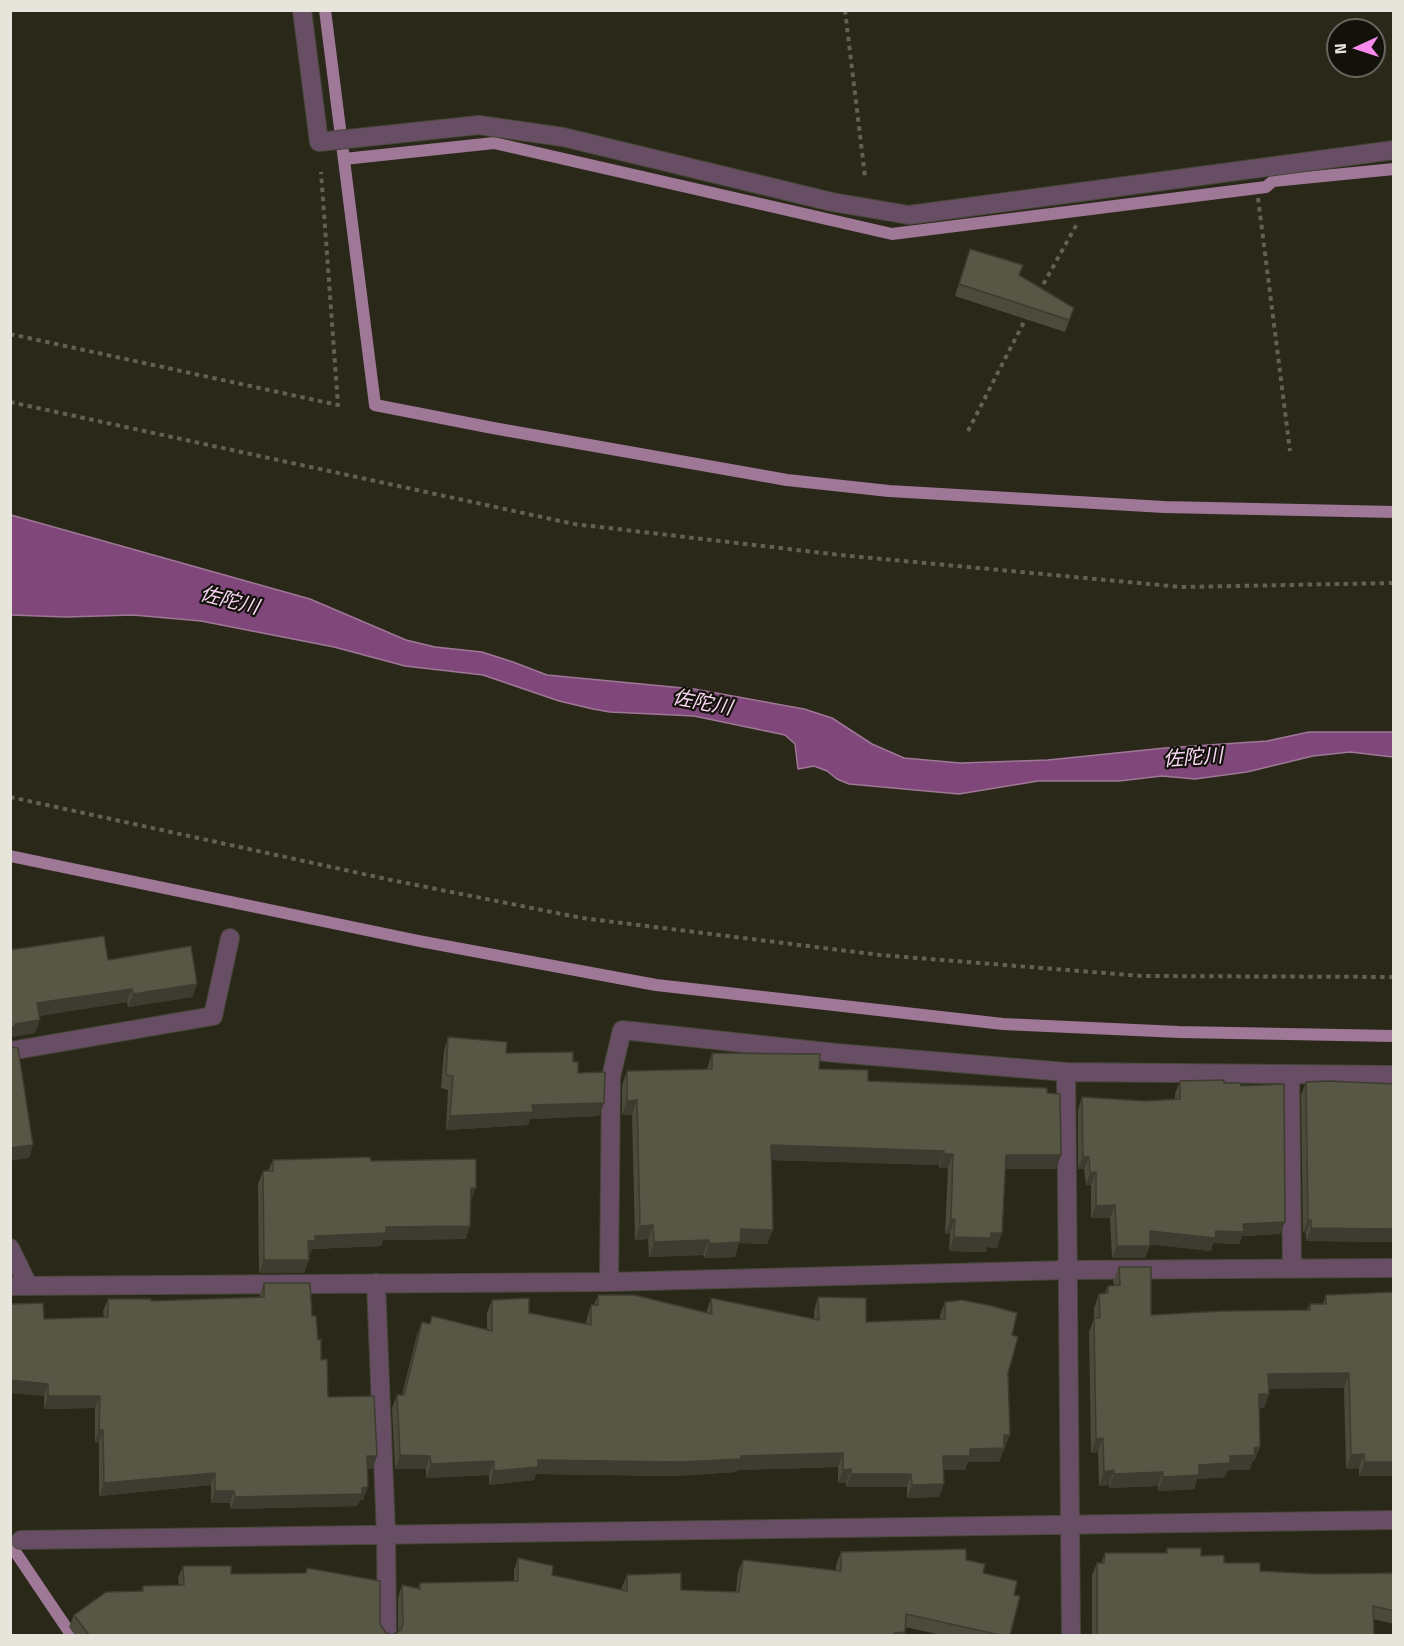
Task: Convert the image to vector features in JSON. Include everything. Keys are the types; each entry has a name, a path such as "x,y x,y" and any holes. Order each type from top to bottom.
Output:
{"street":[{"path":"302,10 319,142 479,125 563,137 832,202 909,215 1394,150"},
{"path":"10,1052 213,1016 230,938"},
{"path":"609,1282 611,1077 622,1030 836,1053 1066,1072 1394,1075"},
{"path":"1066,1072 1071,1635"},
{"path":"1290,1074 1292,1269"},
{"path":"10,1248 19,1285 609,1282 1067,1270 1394,1268"},
{"path":"376,1283 386,1534 387,1635"},
{"path":"21,1540 1394,1520"}],"path":[{"path":"845,10 869,209"},
{"path":"10,334 338,405 319,142"},
{"path":"1255,168 1290,451"},
{"path":"1035,299 1089,201 1089,190"},
{"path":"968,431 1030,310"},
{"path":"10,402 574,524 840,555 1180,587 1394,583"},
{"path":"10,797 582,918 880,955 1142,976 1394,977"}],"water":[{"name":"佐陀川","path":"11,515 310,599 406,640 435,647 482,652 547,675 694,689 804,709 832,718 872,744 904,758 960,763 1048,760 1165,748 1267,741 1309,732 1393,732 1393,757 1350,752 1313,756 1247,772 1195,779 1162,776 1119,781 1038,781 959,794 849,784 814,766 798,769 795,744 785,735 694,716 610,712 593,709 559,701 483,675 405,666 334,647 201,621 133,615 66,617 11,615"}],"building":[{"path":"970,249 1023,265 1019,275 1074,308 1069,320 959,284"},
{"path":"104,936 108,960 191,946 197,984 133,994 132,989 37,1003 40,1020 15,1024 10,1028 10,950"},
{"path":"448,1037 507,1042 506,1053 573,1052 573,1062 578,1062 578,1073 605,1072 604,1103 532,1105 533,1112 450,1116 453,1076 446,1075"},
{"path":"10,1047 18,1048 33,1145 10,1148"},
{"path":"712,1053 820,1054 819,1069 868,1070 868,1081 1047,1088 1047,1093 1060,1094 1061,1155 1006,1155 1002,1233 991,1233 991,1238 954,1237 955,1219 951,1219 953,1154 944,1154 944,1151 771,1145 773,1230 741,1229 740,1242 709,1244 709,1240 654,1242 653,1225 640,1226 637,1100 627,1101 627,1071 712,1069"},
{"path":"1224,1080 1224,1083 1240,1083 1241,1086 1284,1084 1285,1222 1243,1224 1244,1232 1216,1231 1215,1238 1150,1231 1150,1246 1117,1246 1115,1205 1096,1206 1096,1172 1090,1173 1089,1157 1083,1157 1082,1097 1145,1101 1180,1099 1180,1081"},
{"path":"1306,1082 1394,1084 1394,1229 1311,1228 1311,1220 1308,1220"},
{"path":"370,1157 371,1161 476,1159 476,1188 471,1188 470,1226 386,1227 386,1233 315,1236 315,1241 308,1241 309,1260 264,1260 263,1171 273,1171 273,1160"},
{"path":"1119,1267 1151,1267 1151,1315 1310,1310 1310,1304 1326,1304 1326,1295 1394,1292 1394,1462 1365,1462 1364,1454 1351,1455 1349,1373 1268,1374 1269,1394 1259,1394 1260,1447 1254,1448 1255,1455 1230,1456 1230,1463 1199,1465 1199,1475 1163,1477 1163,1472 1114,1474 1114,1470 1104,1472 1103,1438 1096,1439 1094,1318 1100,1318 1099,1294 1108,1293 1108,1286 1120,1285"},
{"path":"264,1283 310,1283 312,1316 316,1316 318,1340 321,1339 321,1360 327,1359 328,1397 374,1396 377,1456 367,1456 368,1487 362,1488 362,1494 235,1497 234,1491 215,1491 215,1473 104,1483 103,1430 99,1430 100,1396 48,1396 48,1384 10,1380 10,1304 43,1303 44,1319 108,1317 108,1299 151,1299 151,1301 264,1297"},
{"path":"598,1295 634,1295 712,1314 711,1298 819,1320 818,1297 866,1298 866,1322 945,1319 945,1302 962,1300 1017,1313 1012,1335 1018,1337 1008,1373 1010,1435 1004,1435 1004,1448 970,1449 970,1456 943,1456 944,1484 912,1485 911,1474 851,1474 851,1469 843,1470 843,1453 741,1456 741,1459 680,1462 538,1460 538,1467 494,1471 494,1461 431,1464 430,1456 400,1455 397,1395 404,1395 422,1322 430,1324 432,1316 492,1331 492,1300 529,1298 529,1313 591,1325 591,1305 598,1305"},
{"path":"1167,1548 1201,1548 1201,1556 1224,1555 1224,1563 1260,1563 1260,1571 1317,1574 1394,1573 1394,1611 1373,1606 1374,1635 1097,1635 1097,1563 1104,1563 1105,1553 1167,1553"},
{"path":"966,1549 966,1560 985,1564 983,1573 1017,1581 1014,1595 1020,1596 1010,1635 1000,1635 906,1614 905,1632 894,1633 894,1635 392,1635 401,1630 403,1624 402,1585 420,1589 420,1583 518,1581 518,1558 553,1566 552,1575 627,1591 627,1575 681,1573 681,1590 739,1592 743,1560 841,1571 841,1552"},
{"path":"183,1566 231,1566 231,1574 306,1573 307,1568 380,1581 380,1624 386,1633 392,1635 89,1635 74,1615 106,1592 143,1591 143,1586 184,1585"}],"waterway":[{"path":"325,10 375,405 787,480 889,491 1164,507 1394,512"},
{"path":"344,159 494,143 892,234 1266,187 1273,181 1394,169"},
{"path":"10,856 419,941 656,985 1003,1024 1179,1032 1394,1036"},
{"path":"10,1544 72,1636"}]}
